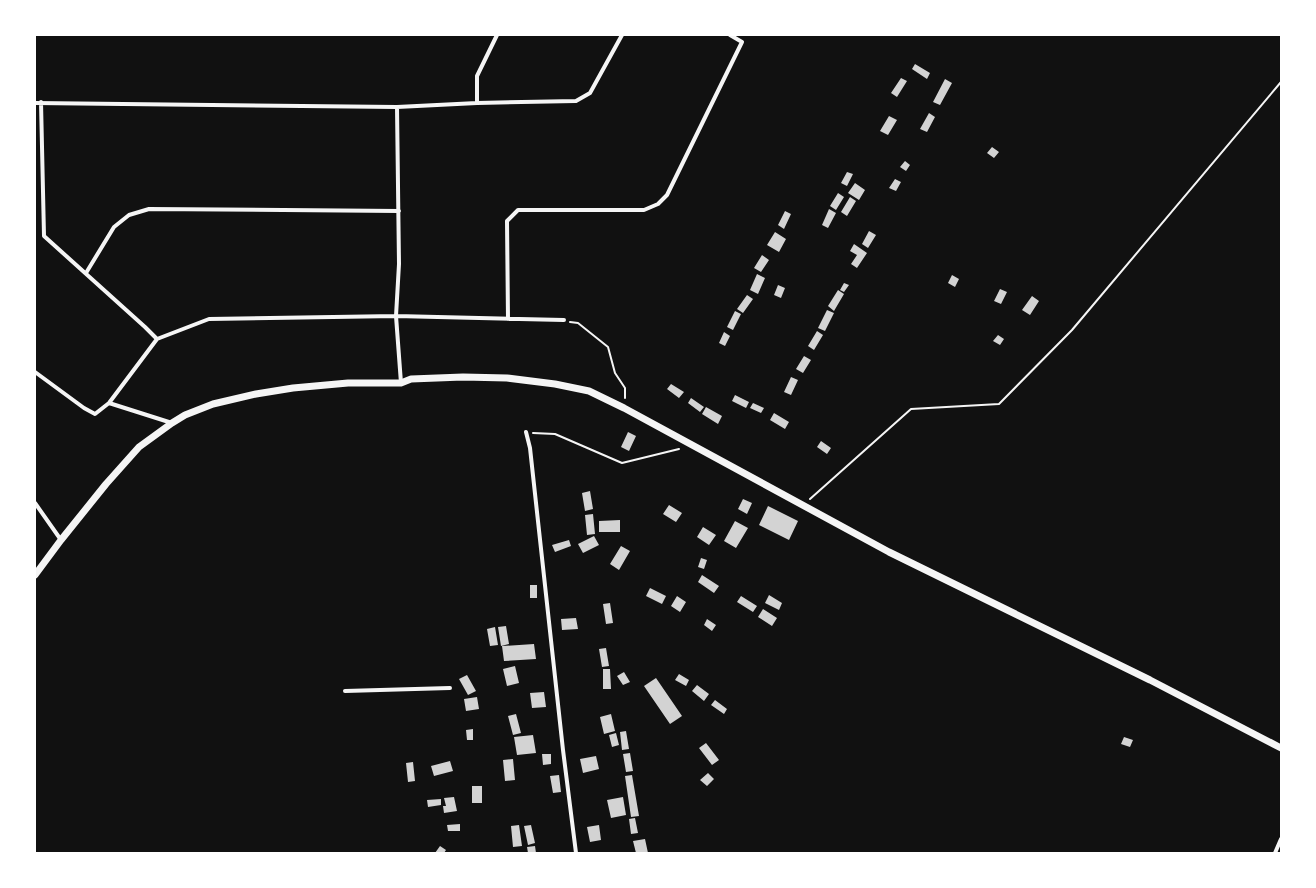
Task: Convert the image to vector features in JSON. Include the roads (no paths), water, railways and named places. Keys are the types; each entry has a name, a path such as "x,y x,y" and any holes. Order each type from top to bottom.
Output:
{"street":[{"path":"477,102 477,76 498,35"},
{"path":"35,103 397,107 477,102 576,101 590,93 622,35"},
{"path":"508,319 507,221 518,210 644,210 658,204 667,195 742,42 730,35"},
{"path":"41,102 44,236 157,339"},
{"path":"397,107 399,264 396,316 401,383"},
{"path":"86,273 114,227 129,215 149,209 399,211"},
{"path":"35,372 84,408 95,414 109,402 157,339 209,319 396,316 564,320"},
{"path":"35,575 106,484 139,446 185,415 213,404 256,394 293,388 348,383 401,383 411,379 463,377 507,378 555,384 589,391 624,408 691,443 889,552 1150,680 1281,748"},
{"path":"109,402 172,423"},
{"path":"526,432 530,448 561,735 576,853"},
{"path":"35,503 61,540"},
{"path":"345,691 450,688"},
{"path":"1275,853 1281,839"}]}
